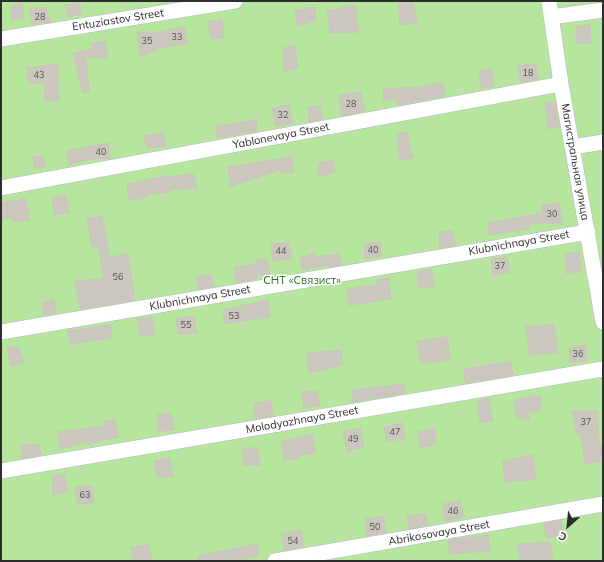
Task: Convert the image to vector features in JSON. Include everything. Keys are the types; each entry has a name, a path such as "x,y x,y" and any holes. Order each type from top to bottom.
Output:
{"street":[{"name":"Entuziastov Street","path":"1,39 235,1"},
{"name":"Магистральная улица","path":"549,1 561,84 588,232 599,269 603,322"},
{"path":"551,18 603,10"},
{"name":"Yablonevaya Street","path":"1,188 561,84"},
{"path":"573,147 603,142"},
{"name":"Klubnichnaya Street","path":"1,332 588,232"},
{"name":"Molodyozhnaya Street","path":"1,471 603,369"},
{"name":"Abrikosovaya Street","path":"275,561 603,504"}],"green space":[{"name":"СНТ «Связист»","path":"1,1 603,1 603,561 1,561"}],"building":[{"path":"398,1 413,1 417,22 400,25"},
{"path":"22,3 24,18 12,20 11,6"},
{"path":"79,3 81,14 68,17 65,5"},
{"path":"355,5 359,32 330,33 327,11"},
{"path":"46,7 50,22 32,24 29,10"},
{"path":"315,7 316,20 297,26 295,11"},
{"path":"222,20 224,38 211,39 208,21"},
{"path":"590,24 591,43 577,43 576,27"},
{"path":"185,27 187,44 157,48 158,50 140,57 137,32 167,32 167,30"},
{"path":"105,41 108,58 86,57 89,92 83,93 73,53 93,49 91,44"},
{"path":"295,46 298,68 284,71 283,48"},
{"path":"58,64 59,101 45,101 44,82 30,84 26,68"},
{"path":"536,64 539,79 521,82 517,66"},
{"path":"492,69 494,86 482,89 479,71"},
{"path":"443,82 445,96 398,105 396,98 384,101 383,89 420,87"},
{"path":"360,92 365,111 342,116 338,95"},
{"path":"555,102 559,127 548,129 545,103"},
{"path":"289,105 293,123 276,126 272,108"},
{"path":"321,106 323,119 309,122 308,107"},
{"path":"256,120 257,131 217,138 216,126"},
{"path":"407,132 413,158 400,160 397,133"},
{"path":"164,133 166,146 147,148 144,136"},
{"path":"108,143 111,158 86,160 69,165 66,151"},
{"path":"43,156 45,167 34,169 33,157"},
{"path":"292,157 294,172 281,173 280,170 230,187 228,167"},
{"path":"333,160 335,172 319,176 318,163"},
{"path":"193,174 197,188 169,190 170,192 145,195 145,198 129,200 127,184 167,176"},
{"path":"66,195 69,212 54,215 52,198"},
{"path":"26,199 29,220 14,222 13,218 1,220 1,203"},
{"path":"559,203 562,223 528,224 529,229 489,235 488,223 543,213 542,205"},
{"path":"102,216 110,257 128,254 135,300 80,309 75,281 104,278 98,245 92,247 87,219"},
{"path":"452,231 456,245 440,248 439,232"},
{"path":"289,242 292,259 273,261 271,244"},
{"path":"380,242 381,256 365,259 364,244"},
{"path":"579,252 582,270 567,274 565,254"},
{"path":"314,254 314,257 339,254 341,265 329,267 329,265 302,270 300,258"},
{"path":"507,257 510,272 493,275 491,259"},
{"path":"267,259 270,275 257,275 257,279 236,283 234,268 258,263 257,260"},
{"path":"431,269 435,286 419,288 417,272"},
{"path":"211,274 214,287 199,289 196,277"},
{"path":"389,278 391,299 349,305 347,289 377,285 376,280"},
{"path":"54,299 56,313 44,315 42,303"},
{"path":"268,300 270,317 225,324 223,310"},
{"path":"194,316 197,333 178,334 176,318"},
{"path":"152,317 155,335 141,336 137,319"},
{"path":"554,324 558,353 530,355 525,327"},
{"path":"110,325 113,338 70,344 68,331"},
{"path":"447,337 450,359 439,362 421,363 417,341"},
{"path":"586,345 587,361 570,362 569,348"},
{"path":"18,346 24,363 11,366 7,348"},
{"path":"341,350 343,365 309,373 307,353"},
{"path":"511,361 513,375 465,383 464,369"},
{"path":"403,384 405,393 353,402 352,390"},
{"path":"317,391 320,406 304,408 302,392"},
{"path":"530,396 542,396 540,412 528,412 529,419 517,418 514,400 531,397"},
{"path":"488,398 493,421 480,423 477,401"},
{"path":"271,401 273,416 255,419 254,403"},
{"path":"572,411 597,411 599,444 601,444 603,461 585,464 581,434 577,434"},
{"path":"171,413 175,430 158,431 157,415"},
{"path":"115,419 118,438 106,439 87,445 86,442 60,449 58,432 104,426 103,422"},
{"path":"402,423 406,438 386,442 384,427"},
{"path":"360,428 364,447 347,451 343,432"},
{"path":"434,429 436,444 420,448 418,432"},
{"path":"313,434 315,453 298,456 298,459 284,460 281,442"},
{"path":"39,444 41,455 22,458 21,445"},
{"path":"257,447 260,465 244,465 242,450"},
{"path":"533,455 536,479 505,482 503,461"},
{"path":"170,458 173,476 158,478 154,461"},
{"path":"65,474 67,492 53,495 52,476"},
{"path":"92,486 94,502 78,505 75,487"},
{"path":"460,501 464,517 445,521 443,504"},
{"path":"425,514 428,525 409,529 407,516"},
{"path":"383,516 386,533 367,536 365,519"},
{"path":"561,520 563,535 546,538 544,523"},
{"path":"301,530 304,547 284,550 281,534"},
{"path":"488,535 490,551 450,554 448,540"},
{"path":"550,542 553,561 520,561 517,544"},
{"path":"149,544 152,561 133,561 131,548"},
{"path":"257,544 258,556 235,561 198,561 198,556"}]}
